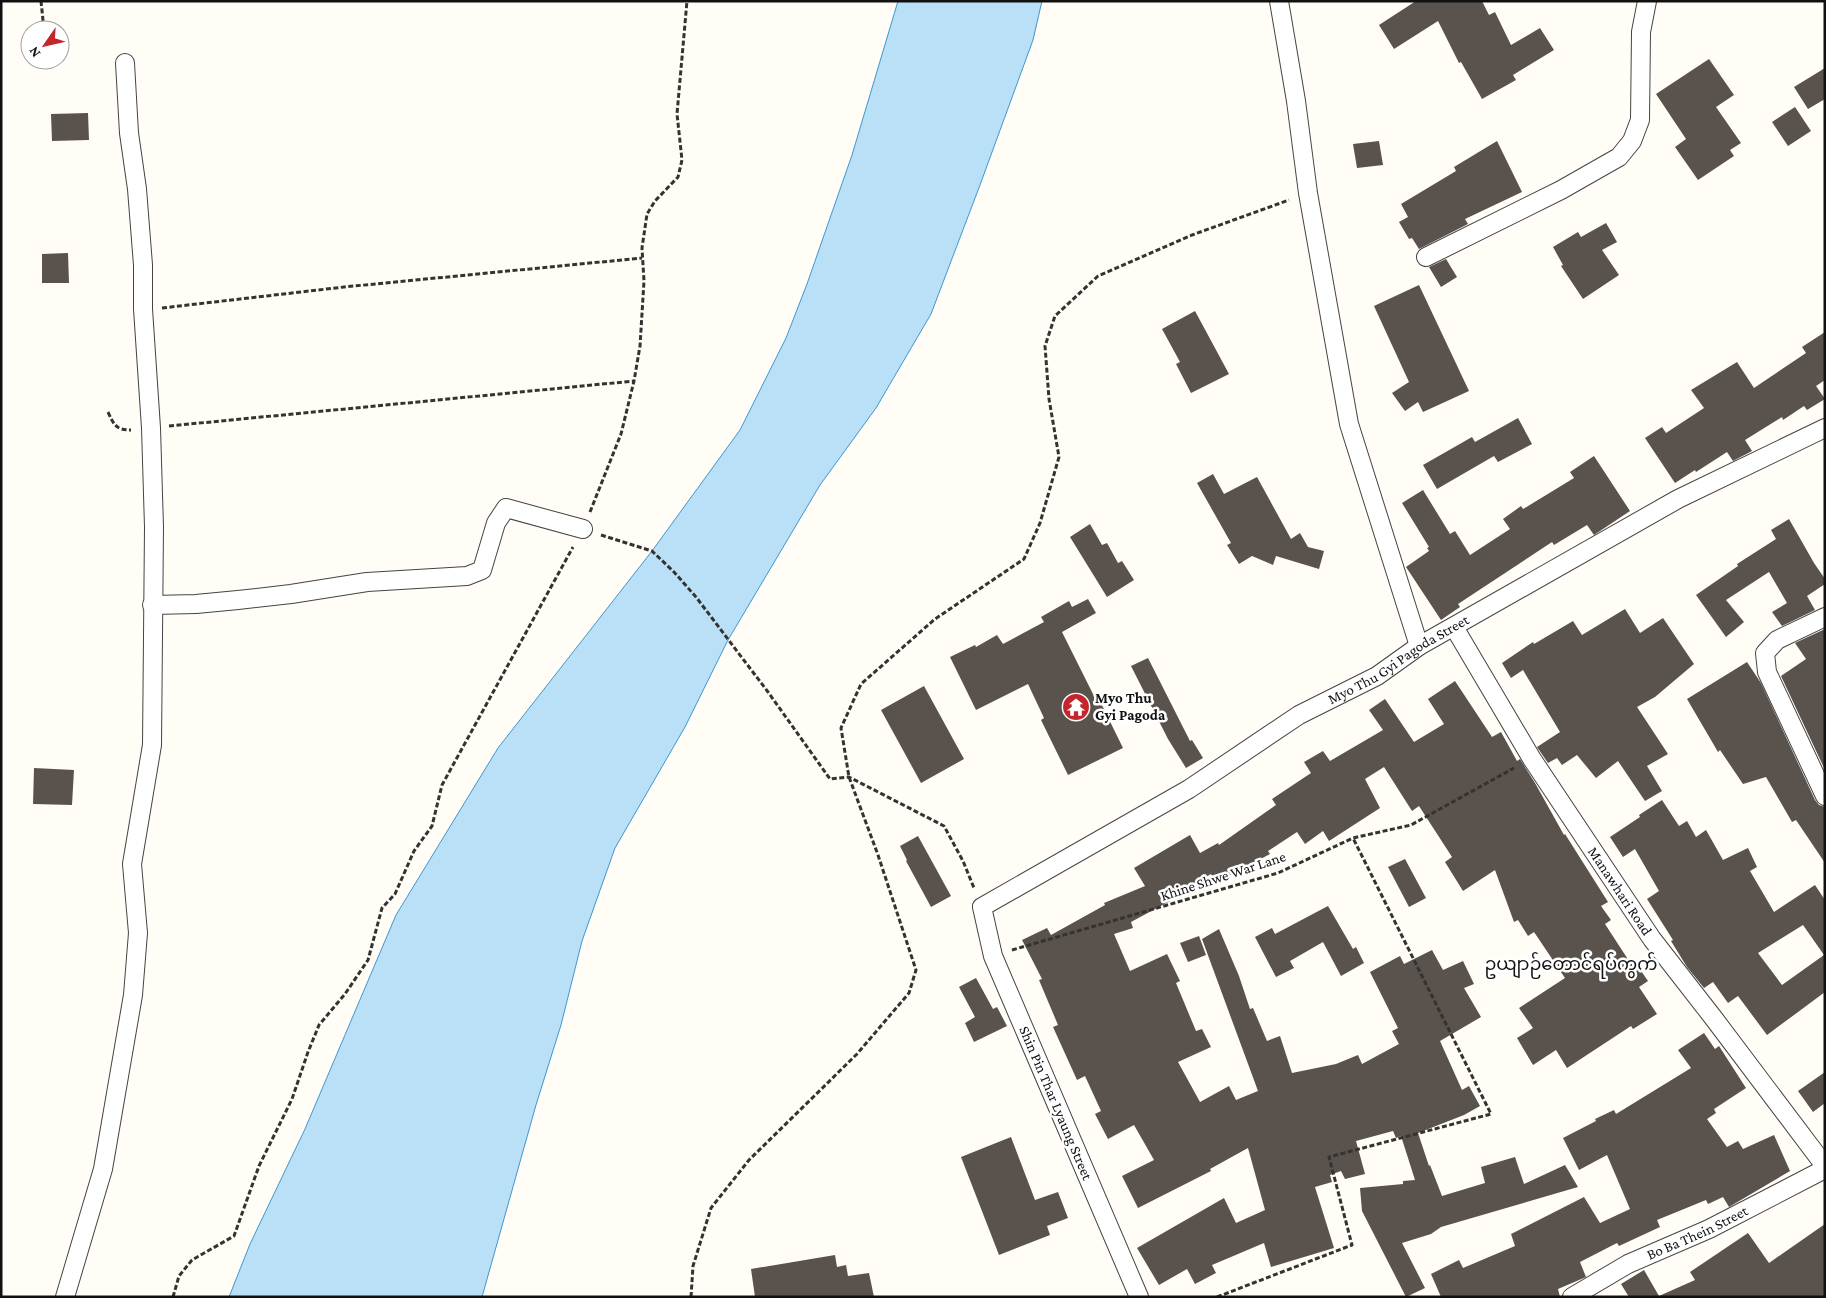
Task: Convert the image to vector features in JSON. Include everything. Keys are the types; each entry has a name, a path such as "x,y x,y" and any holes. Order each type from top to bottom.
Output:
{"street":[{"path":"1279,1 1296,101 1308,193 1350,424 1419,646"},
{"path":"1426,257 1561,190 1619,157 1632,141 1640,120 1640,32 1647,1"},
{"path":"65,1297 103,1169 133,995 138,933 132,864 152,745 154,527 151,428 143,309 143,265 137,189 129,133 125,63"},
{"name":"Myo Thu Gyi Pagoda Street","path":"982,907 1189,789 1299,715 1377,676 1419,646 1678,499 1825,428"},
{"path":"152,605 196,604 238,600 367,582 467,576 482,570 496,523 506,508 583,529"},
{"path":"1825,617 1777,640 1765,653 1767,672 1825,796"},
{"name":"Manawhari Road","path":"1454,627 1532,759 1652,939 1716,1020 1825,1167"},
{"name":"Shin Pin Thar Lyaung Street","path":"982,907 993,956 1139,1297"},
{"name":"Bo Ba Thein Street","path":"1572,1297 1628,1264 1709,1230 1825,1167"}],"path":[{"path":"41,1 43,20"},
{"path":"173,1297 179,1276 192,1260 234,1236 259,1166 292,1099 319,1025 346,994 368,960 376,924 382,908 395,894 414,851 432,826 442,785 583,529 621,434 634,381 640,337 644,281 642,248 647,214 654,201 678,177 682,160 677,114 687,1"},
{"path":"691,1297 693,1266 711,1208 750,1160 857,1054 909,994 916,970 849,777 842,728 861,684 934,620 1024,559 1040,523 1059,457 1049,399 1045,346 1056,316 1098,276 1192,236 1308,193"},
{"path":"143,309 642,258"},
{"path":"108,412 113,423 121,430 634,381"},
{"path":"583,529 652,551 657,556 696,597 768,692 830,779 849,777 944,826 963,860 982,907"},
{"name":"Khine Shwe War Lane","path":"993,956 1278,873 1353,838 1411,825 1532,759"},
{"path":"1217,1297 1352,1245 1329,1157 1491,1114 1353,838"}],"water":[{"path":"898,1 1042,1 1033,40 931,314 876,408 820,485 728,640 685,727 615,848 582,941 561,1025 536,1105 482,1297 229,1297 250,1244 305,1129 396,915 498,748 652,551 740,430 786,338 807,284 852,155"}],"building":[{"path":"1416,1 1482,1 1489,15 1495,12 1511,45 1540,28 1554,50 1513,75 1516,80 1482,99 1461,62 1459,63 1438,21 1394,49 1379,25"},
{"path":"1709,59 1734,95 1716,107 1741,143 1730,150 1734,156 1698,180 1675,147 1686,139 1656,94"},
{"path":"1825,68 1825,99 1808,109 1794,87"},
{"path":"1795,107 1811,131 1788,146 1772,122"},
{"path":"88,113 89,140 52,141 51,114"},
{"path":"1379,141 1383,165 1357,168 1353,144"},
{"path":"1497,141 1522,192 1465,219 1468,224 1419,249 1412,238 1409,239 1399,222 1408,217 1401,204 1456,171 1454,167"},
{"path":"1606,223 1617,242 1602,250 1619,275 1583,299 1561,266 1563,265 1553,247 1578,232 1581,237"},
{"path":"68,253 69,283 42,283 42,254"},
{"path":"1446,259 1457,277 1441,287 1429,267"},
{"path":"1419,285 1469,391 1423,412 1418,402 1405,411 1392,393 1409,382 1374,306"},
{"path":"1195,311 1229,374 1191,393 1176,364 1180,362 1162,329"},
{"path":"1825,332 1825,380 1816,386 1825,399 1807,410 1804,406 1783,420 1782,417 1745,440 1752,451 1733,461 1727,452 1675,483 1645,438 1662,427 1666,433 1704,408 1691,390 1737,362 1754,388 1806,353 1802,347"},
{"path":"1518,418 1532,444 1498,462 1494,456 1437,489 1423,465 1472,437 1475,442"},
{"path":"1594,456 1630,511 1594,535 1587,525 1554,545 1552,542 1458,604 1460,607 1441,620 1406,567 1429,551 1427,548 1429,547 1402,503 1423,490 1450,534 1455,531 1470,555 1510,529 1503,519 1521,506 1523,509 1574,478 1570,472"},
{"path":"1213,474 1224,494 1257,477 1291,539 1300,533 1308,547 1324,551 1319,569 1276,556 1273,565 1252,556 1239,564 1227,545 1231,543 1197,483"},
{"path":"1789,519 1825,579 1825,584 1807,596 1815,610 1782,626 1772,612 1787,603 1769,572 1726,600 1744,622 1726,637 1696,595 1738,566 1737,564 1776,539 1771,530"},
{"path":"1090,524 1102,545 1107,543 1118,563 1122,561 1134,580 1107,597 1070,537"},
{"path":"1088,599 1096,613 1062,632 1093,694 1096,693 1123,748 1068,775 1041,720 1044,718 1028,684 976,710 950,657 975,645 976,647 997,635 1003,644 1044,622 1041,617 1069,601 1072,607"},
{"path":"1625,609 1640,633 1663,618 1694,664 1655,697 1637,707 1668,754 1647,766 1662,791 1645,801 1618,761 1596,778 1577,755 1562,765 1557,758 1548,763 1537,747 1560,732 1523,670 1511,678 1502,663 1533,642 1534,644 1573,621 1582,635"},
{"path":"1825,629 1825,770 1781,676 1806,659 1795,643"},
{"path":"1148,658 1190,741 1192,740 1203,758 1186,768 1168,739 1131,666"},
{"path":"1747,662 1761,683 1815,800 1819,805 1825,807 1825,863 1796,820 1792,822 1766,777 1743,784 1720,750 1718,752 1687,699"},
{"path":"1455,681 1492,737 1501,732 1517,761 1520,759 1564,835 1608,902 1601,906 1611,920 1605,924 1631,964 1635,962 1648,981 1639,987 1657,1014 1633,1029 1631,1026 1567,1068 1556,1050 1533,1065 1517,1038 1533,1028 1519,1008 1565,978 1534,932 1528,936 1518,920 1514,922 1495,870 1463,891 1445,862 1452,857 1419,806 1412,811 1384,767 1365,779 1380,808 1329,841 1323,831 1305,844 1297,832 1268,851 1270,854 1216,883 1211,874 1168,898 1170,901 1131,922 1133,928 1114,934 1130,971 1167,954 1180,981 1176,983 1196,1031 1202,1029 1211,1047 1178,1062 1200,1102 1229,1086 1236,1100 1258,1091 1202,939 1219,929 1239,976 1250,1009 1253,1008 1267,1041 1280,1036 1292,1073 1336,1064 1358,1055 1362,1064 1399,1044 1392,1031 1398,1028 1370,972 1400,956 1404,964 1432,950 1443,970 1463,961 1474,984 1464,988 1481,1017 1440,1041 1462,1090 1469,1086 1480,1106 1464,1115 1418,1133 1442,1196 1485,1183 1481,1167 1515,1157 1524,1184 1565,1165 1578,1187 1441,1227 1431,1234 1402,1243 1425,1288 1406,1297 1362,1211 1360,1188 1403,1184 1403,1181 1415,1180 1401,1136 1396,1138 1393,1131 1356,1141 1365,1174 1345,1179 1341,1171 1330,1175 1332,1182 1315,1187 1334,1248 1271,1267 1264,1243 1212,1265 1216,1273 1195,1284 1187,1269 1159,1285 1137,1248 1224,1198 1236,1223 1265,1210 1248,1148 1210,1169 1211,1171 1138,1208 1122,1176 1154,1160 1134,1125 1108,1139 1095,1114 1101,1111 1085,1076 1077,1080 1053,1027 1058,1025 1039,980 1042,979 1022,940 1047,928 1051,935 1105,905 1104,903 1145,886 1134,868 1190,835 1200,853 1218,843 1219,845 1276,805 1272,799 1311,773 1304,762 1323,751 1330,761 1383,730 1369,710 1385,699 1414,742 1444,724 1428,699"},
{"path":"924,686 964,759 921,783 881,710"},
{"path":"34,768 74,770 72,805 33,804"},
{"path":"1662,800 1679,826 1687,821 1696,837 1706,830 1723,860 1748,848 1757,867 1750,871 1774,912 1815,885 1825,900 1825,992 1767,1035 1738,996 1728,1003 1713,982 1704,988 1687,967 1671,941 1673,940 1647,899 1659,891 1635,849 1623,857 1610,837 1640,817 1639,815","holes":["1803,925 1824,955 1782,985 1758,953"]},
{"path":"918,836 951,896 931,907 900,846"},
{"path":"1405,859 1426,898 1409,907 1388,867"},
{"path":"1328,906 1353,949 1356,947 1364,963 1341,976 1323,942 1290,961 1294,968 1276,977 1255,937 1272,928 1275,934"},
{"path":"1199,936 1206,955 1188,962 1180,943"},
{"path":"976,978 993,1009 997,1007 1007,1026 974,1042 965,1023 975,1017 959,987"},
{"path":"1704,1033 1715,1049 1719,1046 1746,1088 1714,1109 1716,1113 1707,1119 1727,1147 1738,1141 1743,1149 1774,1135 1790,1171 1729,1207 1723,1197 1708,1204 1706,1200 1657,1220 1660,1227 1619,1246 1617,1243 1580,1262 1586,1277 1558,1289 1560,1297 1441,1297 1431,1274 1459,1260 1463,1268 1515,1246 1511,1234 1584,1197 1600,1223 1630,1209 1607,1155 1579,1170 1563,1138 1614,1110 1616,1114 1691,1068 1678,1050"},
{"path":"1825,1072 1825,1103 1813,1112 1798,1091"},
{"path":"1011,1137 1035,1200 1058,1192 1068,1218 1047,1226 1050,1235 999,1255 961,1157"},
{"path":"1825,1224 1825,1297 1629,1297 1621,1284 1644,1270 1659,1296 1695,1280 1690,1272 1748,1233 1769,1263"},
{"path":"835,1255 837,1267 846,1265 848,1276 869,1273 874,1297 755,1297 751,1269"}],"place":[{"name":"Myo Thu Gyi Pagoda","path":"1076,707"}],"district":[{"name":"ဥယျာဉ်တောင်ရပ်ကွက်","path":"1571,964"}]}
